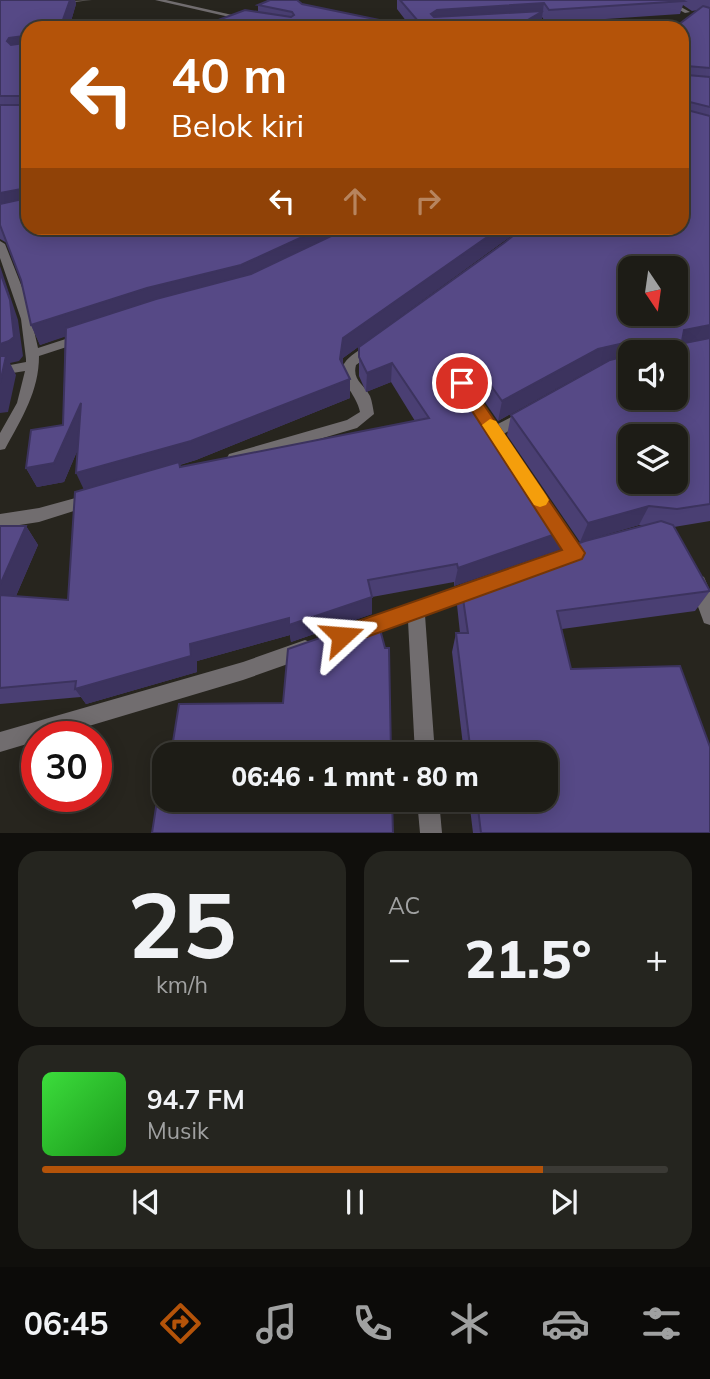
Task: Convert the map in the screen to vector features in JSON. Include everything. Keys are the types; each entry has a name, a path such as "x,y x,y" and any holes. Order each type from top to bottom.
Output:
{"street":[{"path":"51,3 89,0"},
{"path":"158,0 250,20"},
{"path":"664,0 687,12"},
{"path":"0,244 5,271 32,341 34,360 27,396 0,445"},
{"path":"0,371 95,334"},
{"path":"221,462 352,424 367,414 364,398 350,381 348,371 350,363 384,338"},
{"path":"495,432 540,406"},
{"path":"0,522 39,515 104,496"},
{"path":"546,509 575,554"},
{"path":"688,562 710,617"},
{"path":"342,636 490,584"},
{"path":"416,610 424,742"},
{"path":"0,742 243,671 317,645"},
{"path":"429,812 431,833"}],"building":[{"path":"0,0 70,0 62,21 21,21 21,36 9,38 7,41 11,45 21,44 21,96 0,96"},
{"path":"270,0 297,0 302,4 384,21 216,21 245,10 291,17 294,15 292,12 258,5"},
{"path":"400,0 684,1 549,10 544,3 437,10 431,14 434,17 543,11 526,21 418,21"},
{"path":"703,6 710,8 710,68 689,66 689,21 683,21"},
{"path":"689,75 710,77 710,107 689,102"},
{"path":"0,105 21,105 21,189 0,193"},
{"path":"689,111 710,116 710,325 684,330 682,340 618,340 618,344 598,349 502,401 472,359 463,356 455,363 567,530 458,568 457,564 368,580 372,597 289,625 289,618 190,644 191,656 75,689 76,681 0,688 0,595 68,600 75,492 179,462 180,467 429,418 392,363 367,373 359,357 359,347 514,235 689,235"},
{"path":"21,199 21,235 307,235 241,265 147,288 31,325 21,280 0,225 0,204"},
{"path":"333,235 490,235 343,338 340,359 350,379 191,441 76,473 81,403 54,463 26,468 31,430 63,425 66,328 156,299 251,274"},
{"path":"0,272 10,300 14,337 0,344"},
{"path":"710,338 710,504 677,509 649,506 588,523 511,415 618,358 618,410 688,410 688,342"},
{"path":"0,356 6,356 0,383"},
{"path":"661,521 673,525 710,591 557,611 571,669 680,666 710,747 710,833 481,833 478,812 558,812 558,742 470,742 456,633 468,633 461,585 585,541"},
{"path":"0,526 26,526 0,585"},
{"path":"377,618 385,648 389,648 391,742 173,742 179,704 283,703 288,649"},
{"path":"155,812 392,812 393,833 152,833"}],"slow traffic":[{"path":"490,425 540,500"}],"route":[{"path":"342,636 575,553 462,383"}]}
